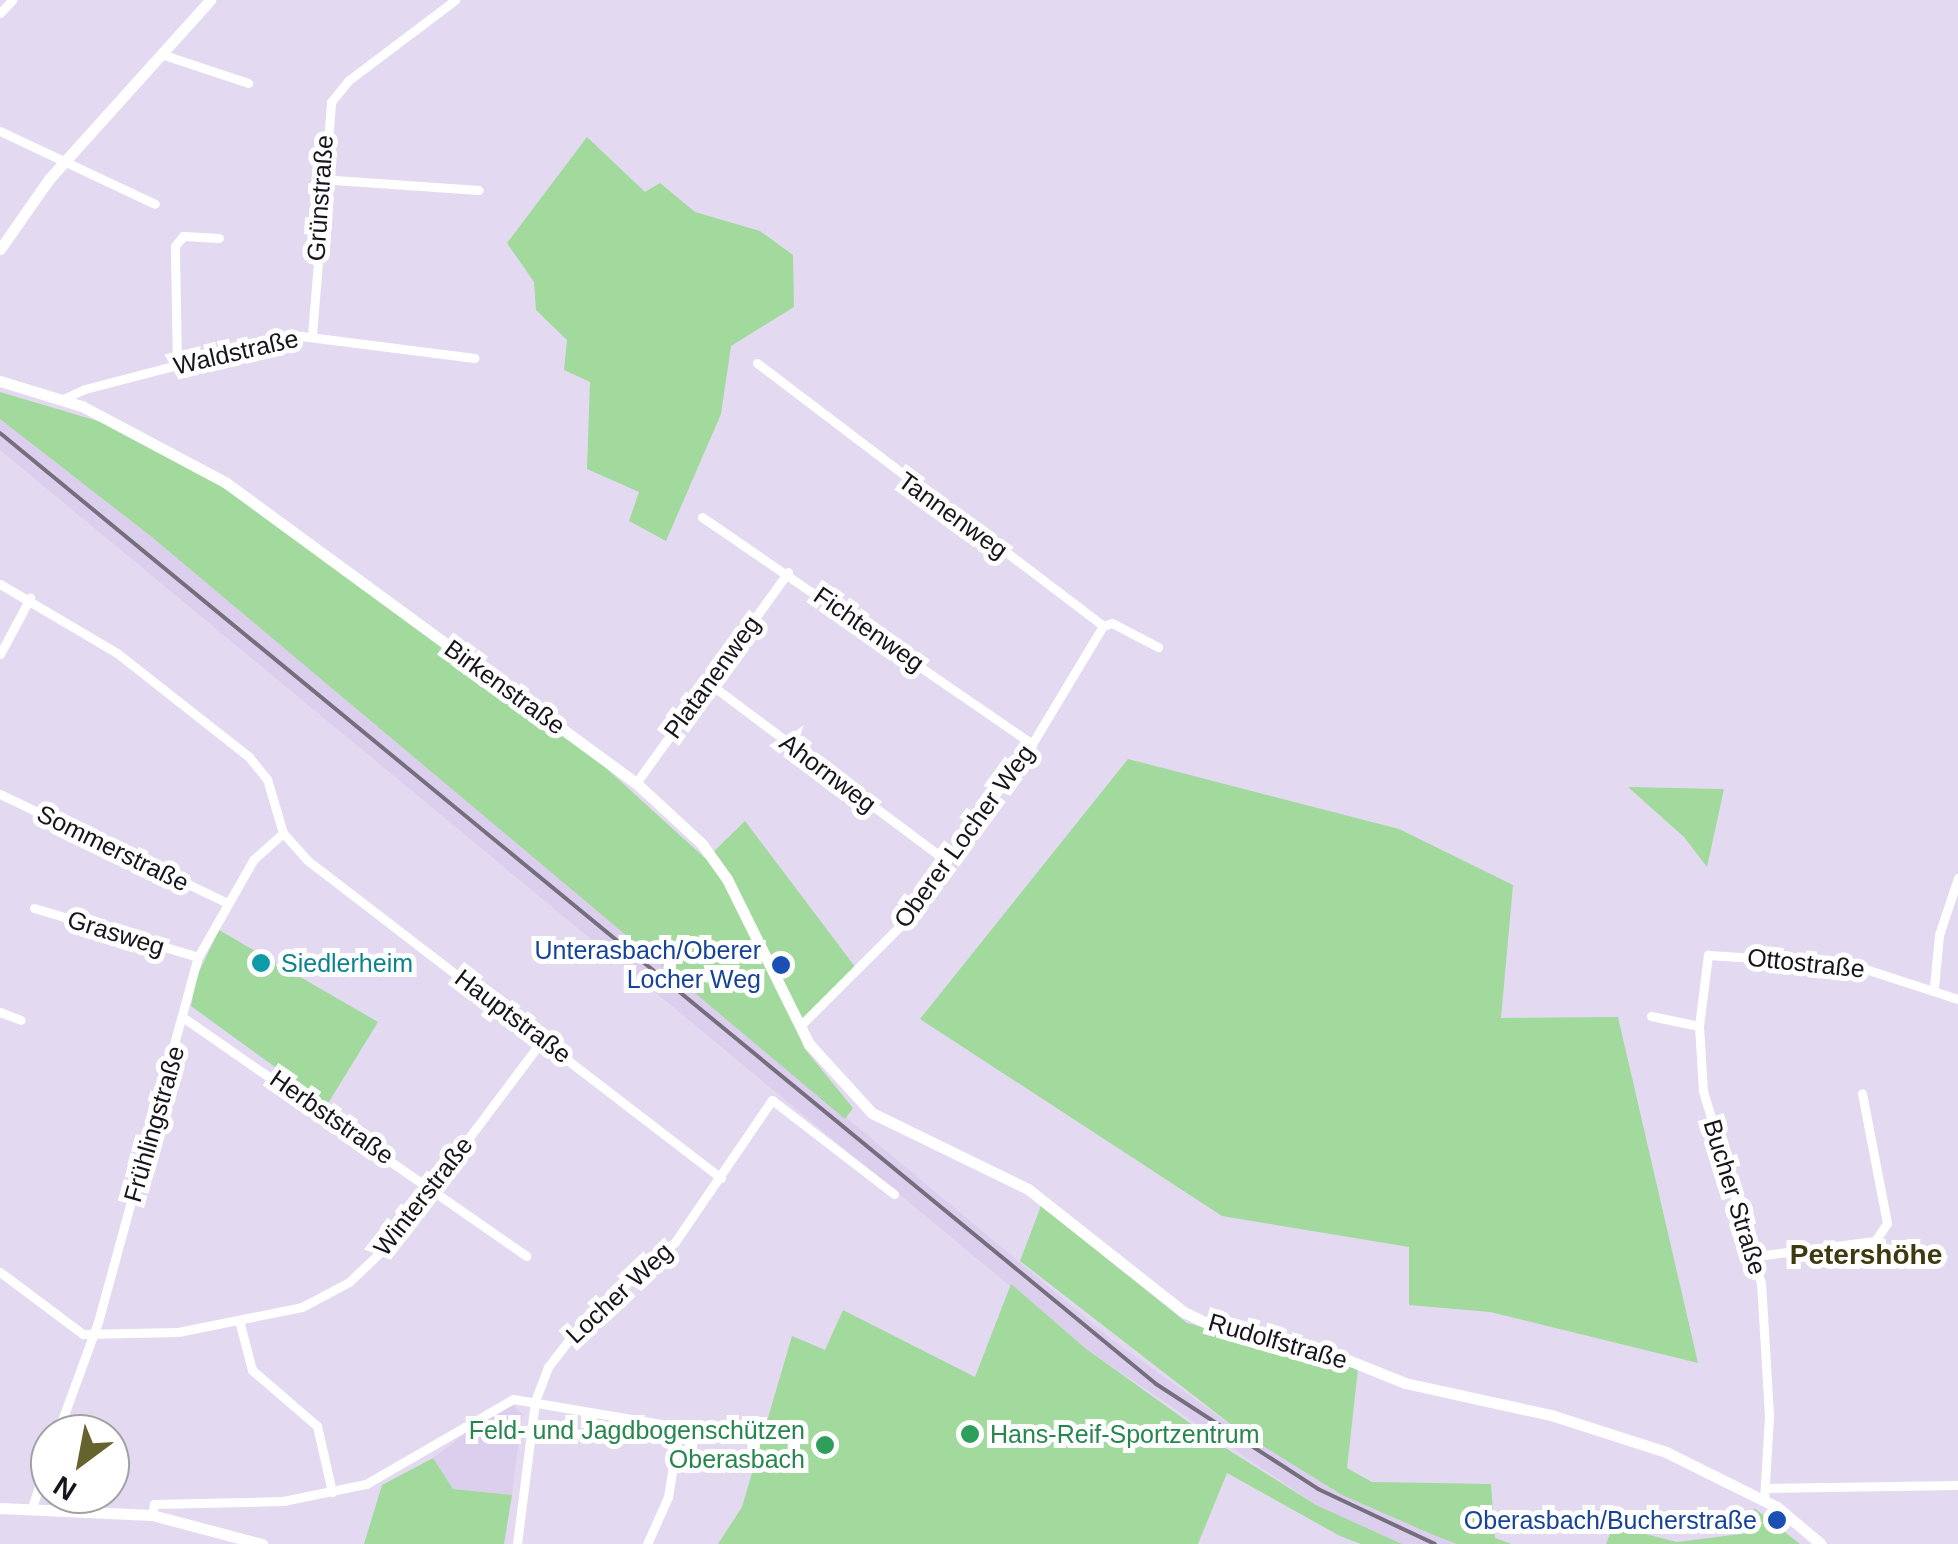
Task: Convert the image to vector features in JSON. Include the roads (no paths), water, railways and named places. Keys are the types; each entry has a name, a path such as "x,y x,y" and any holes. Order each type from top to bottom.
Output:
{"street":[{"path":"0,14 12,0"},
{"path":"0,249 67,158 210,0"},
{"name":"Grünstraße","path":"312,335 320,179 326,123 338,90 455,0"},
{"path":"161,54 248,83"},
{"path":"2,135 67,158 154,204"},
{"path":"320,179 479,190"},
{"path":"177,366 175,246 184,236 219,238"},
{"name":"Waldstraße","path":"61,400 177,366 312,335 475,358"},
{"name":"Tannenweg","path":"757,363 1102,626 1112,623 1158,647"},
{"path":"0,380 61,400"},
{"name":"Birkenstraße","path":"61,400 126,428 278,516 636,782 702,844 727,879 800,1026"},
{"name":"Fichtenweg","path":"702,518 788,572 1032,744"},
{"name":"Platanenweg","path":"636,782 788,572"},
{"name":"Hauptstraße","path":"0,584 30,598 117,653 249,758 267,779 283,833 306,860 544,1038 720,1178"},
{"path":"0,654 30,598"},
{"name":"Oberer Locher Weg","path":"800,1026 877,953 947,861 1032,744 1102,626"},
{"name":"Ahornweg","path":"710,684 947,861"},
{"name":"Sommerstraße","path":"0,794 225,902"},
{"name":"Frühlingstraße","path":"64,1414 94,1334 198,957 225,902 258,853 283,833"},
{"path":"1934,987 1939,935 1958,878"},
{"name":"Grasweg","path":"34,908 198,957"},
{"name":"Ottostraße","path":"1708,955 1850,964 1934,987 1958,999"},
{"name":"Bucher Straße","path":"1708,955 1699,1026 1703,1091 1756,1256 1767,1494"},
{"path":"0,1012 21,1020"},
{"path":"1651,1016 1699,1026"},
{"name":"Herbststraße","path":"184,1018 432,1186 527,1256"},
{"name":"Rudolfstraße","path":"800,1026 847,1092 872,1113 1028,1190 1184,1312 1213,1326 1312,1346 1406,1383 1612,1434 1767,1494 1820,1544"},
{"name":"Winterstraße","path":"94,1334 240,1324 302,1307 349,1282 390,1243 544,1038"},
{"path":"1756,1256 1875,1241 1887,1223 1862,1093"},
{"name":"Locher Weg","path":"535,1401 573,1331 662,1254 720,1178 772,1100 894,1194"},
{"path":"0,1272 75,1331 94,1334"},
{"path":"240,1324 252,1370 317,1426 332,1492"},
{"path":"517,1544 535,1401"},
{"path":"130,1509 283,1500 332,1492 403,1467 452,1440 496,1403 535,1401 679,1427 668,1498 647,1544"},
{"path":"1767,1494 1958,1485"},
{"path":"0,1508 30,1508"},
{"path":"153,1509 262,1544"}],"railway":[{"path":"0,433 1156,1384 1318,1489 1435,1544"}],"place":[{"name":"Siedlerheim","path":"261,963"},
{"name":"Unterasbach/Oberer Locher Weg","path":"781,965"},
{"name":"Hans-Reif-Sportzentrum","path":"970,1434"},
{"name":"Feld- und Jagdbogenschützen Oberasbach","path":"825,1445"},
{"name":"Oberasbach/Bucherstraße","path":"1777,1520"}],"district":[{"name":"Petershöhe","path":"1866,1255"}]}
